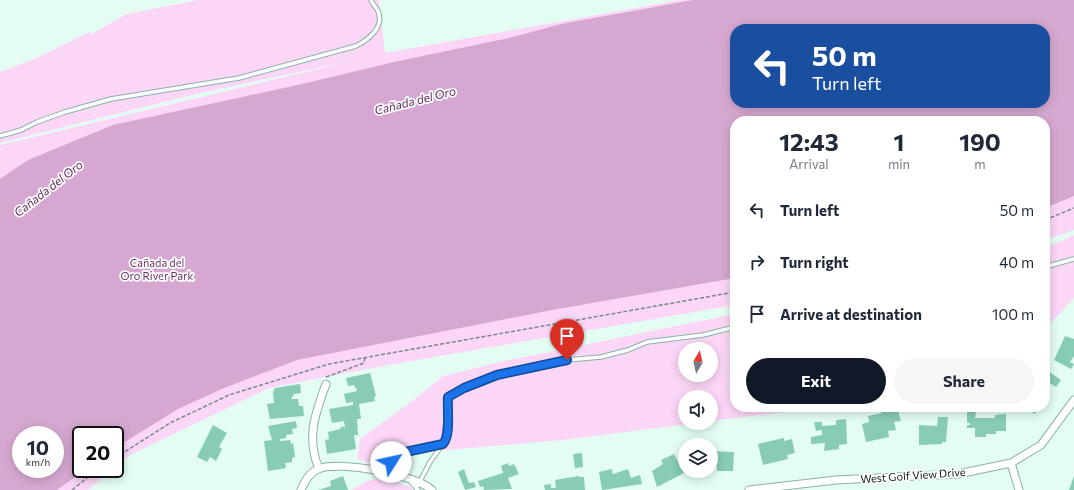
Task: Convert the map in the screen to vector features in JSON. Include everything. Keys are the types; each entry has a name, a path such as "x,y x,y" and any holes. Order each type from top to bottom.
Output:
{"street":[{"path":"319,469 312,453 313,434 316,411 326,384"},
{"name":"West Golf View Drive","path":"749,490 836,480 958,474 1011,462 1041,445 1074,400"},
{"path":"1011,462 1019,490"},
{"path":"301,490 308,477 319,469 333,467 357,467 406,477 418,486 432,490"}],"lane":[{"path":"0,136 21,130 37,122 65,112 111,99 239,78 356,46 368,39 375,32 379,22 378,12 371,0"},
{"path":"1050,266 1074,258"},
{"path":"418,486 430,462 448,436 448,397 480,381 497,375 567,360 608,355 628,350 647,342 704,335 730,327"},
{"path":"406,477 392,466 393,458 396,454 443,444"}],"path":[{"path":"1050,218 1074,208"},
{"path":"124,452 170,423 229,395 321,366 730,293"},
{"path":"326,384 326,376 364,363 365,357"},
{"path":"72,490 87,478"}],"green space":[{"name":"Cañada del Oro River Park","path":"198,0 379,0 385,53 680,0 1074,0 1074,230 1050,238 1050,116 730,116 730,306 383,366 269,388 128,456 124,459 124,426 72,426 72,478 102,478 88,490 0,490 0,145 356,60 200,93 0,143 0,72 37,58 89,32 92,34 126,14"},
{"path":"1074,235 1074,298 1050,324 1050,246"},
{"path":"730,315 730,412 785,412 718,420 718,390 678,390 678,425 562,440 389,455 377,466 357,459 360,439 415,399 443,376 504,361"},
{"path":"383,478 409,486 413,490 352,490 366,481"}],"water":[{"name":"Cañada del Oro River Park","path":"693,0 1074,0 1074,196 1050,206 1050,116 730,116 730,279 552,310 297,360 224,388 178,409 124,442 124,426 72,426 72,478 74,478 57,490 0,490 0,179 28,160 113,125 302,84 394,62 513,37 561,24"}],"building":[{"path":"1065,336 1074,339 1074,356 1070,362 1074,364 1071,369 1054,360"},
{"path":"1050,372 1061,380 1056,387 1050,383"},
{"path":"370,373 376,396 374,397 375,401 359,404 361,419 357,419 358,435 354,435 356,449 327,454 325,440 329,439 328,432 340,429 342,426 345,428 344,421 332,423 329,409 353,405 353,402 346,403 344,394 357,391 356,387 355,388 354,385 348,386 346,378"},
{"path":"300,384 301,393 294,394 291,399 298,399 299,406 303,406 304,416 270,419 267,404 274,403 273,392 275,388"},
{"path":"898,412 901,421 894,422 896,430 888,431 889,437 866,442 862,424 869,422 868,416"},
{"path":"967,412 976,412 975,418 995,418 995,415 1006,414 1006,431 996,431 996,434 986,434 986,437 975,437 975,428 967,428 967,425 970,425 970,423 967,423"},
{"path":"938,417 948,417 946,442 942,442 942,444 919,445 919,425 937,426"},
{"path":"846,419 847,444 839,445 839,449 824,451 825,443 811,444 811,437 822,435 822,430 816,431 814,422 822,422 822,426 836,425 836,420"},
{"path":"296,421 297,428 292,429 293,434 286,435 286,438 280,439 280,441 290,440 291,444 293,443 295,457 292,458 292,462 285,463 286,468 268,471 264,441 272,440 268,426"},
{"path":"213,425 227,433 219,447 222,449 216,461 210,457 207,462 197,457"},
{"path":"784,438 784,441 792,439 795,453 787,455 788,459 763,465 758,444"},
{"path":"718,451 734,452 733,471 718,471"},
{"path":"582,453 583,467 575,468 573,454"},
{"path":"674,454 678,462 678,476 657,487 652,471 663,464 661,460"},
{"path":"508,463 509,466 514,464 519,474 508,478 512,489 484,490 483,486 480,487 478,481 503,473 501,466"},
{"path":"464,469 469,483 474,482 476,487 465,490 458,472"},
{"path":"612,469 613,474 628,469 631,478 640,475 642,484 602,490 599,472"},
{"path":"343,476 348,490 318,490 331,486 330,481"},
{"path":"579,476 584,477 585,490 545,490 544,485 551,484 551,488 556,488 555,480"},
{"path":"1074,476 1074,490 1069,490"}],"route":[{"path":"391,462 396,454 419,450 443,444 445,442 448,436 448,397 464,388 497,375 567,360"}],"water label":[{"name":"Cañada del Oro","path":"415,100"},
{"name":"Cañada del Oro","path":"48,188"}]}
